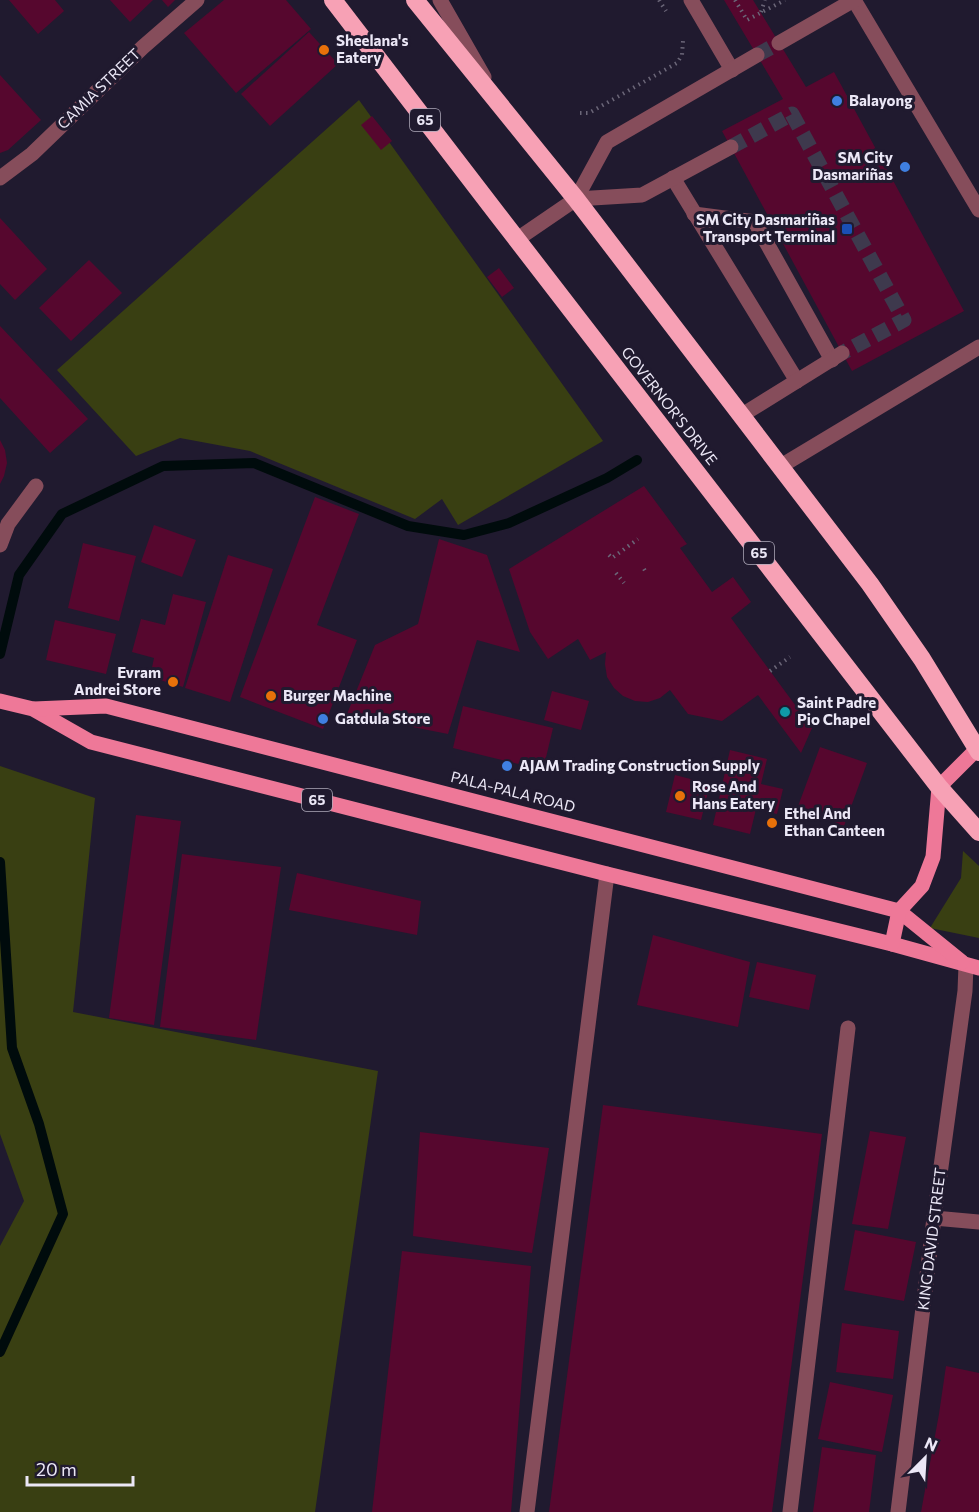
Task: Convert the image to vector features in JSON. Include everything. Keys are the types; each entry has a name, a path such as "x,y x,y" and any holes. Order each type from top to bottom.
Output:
{"highway":[{"name":"GOVERNOR'S DRIVE","path":"333,0 939,787 979,832"},
{"path":"415,0 576,199 782,466 897,621 978,751"}],"main road":[{"name":"PALA-PALA ROAD","path":"0,701 33,709 106,706 899,911 973,967"},
{"name":"PALA-PALA ROAD","path":"33,709 91,742 607,874 892,944 973,967"},
{"path":"892,944 899,911 922,885 930,867 935,845 939,787 978,751"}],"street":[{"name":"CAMIA STREET","path":"0,178 32,153 143,47 197,0"},
{"path":"440,0 507,116"},
{"path":"691,0 732,70"},
{"path":"779,43 854,0 979,210"},
{"path":"516,240 576,199 607,142 757,55"},
{"path":"576,199 642,195 731,147"},
{"path":"673,178 797,381"},
{"path":"694,214 755,222 837,356 742,415"},
{"path":"782,466 979,347"},
{"path":"0,545 8,524 36,486"},
{"path":"527,1512 607,874"},
{"name":"KING DAVID STREET","path":"898,1512 965,991 973,967"},
{"path":"789,1512 848,1028"},
{"path":"934,1218 979,1222"}],"path":[{"path":"659,0 666,12"},
{"path":"735,0 747,20 785,0"},
{"path":"760,13 765,0"},
{"path":"580,113 589,113 676,63 682,56 683,40"},
{"path":"609,555 612,558 638,539"},
{"path":"616,573 624,584"},
{"path":"770,671 790,657"}],"green space":[{"path":"359,100 603,441 458,525 442,499 415,519 250,451 180,438 136,456 57,370"},
{"path":"0,766 95,798 73,1012 378,1071 315,1512 0,1512 0,1246 24,1201 0,1134"},
{"path":"963,851 979,866 979,938 930,928 961,878"}],"building":[{"path":"9,0 55,0 64,11 38,34"},
{"path":"110,0 153,0 130,22"},
{"path":"162,0 175,0 168,7"},
{"path":"224,0 286,0 311,29 236,93 184,33"},
{"name":"SM City Dasmariñas Transport Terminal","path":"724,0 753,0 806,87 834,72 964,311 852,371 722,131 783,99"},
{"path":"309,32 338,64 270,126 241,94"},
{"path":"0,75 41,120 8,150 0,153"},
{"path":"372,116 392,141 381,150 361,125"},
{"path":"0,218 47,269 15,300 0,284"},
{"path":"89,260 122,293 71,341 39,308"},
{"path":"499,268 514,288 502,297 487,277"},
{"path":"0,326 88,419 50,453 0,398"},
{"path":"0,440 5,450 7,463 0,484"},
{"path":"644,486 687,544 680,548 712,592 733,577 751,602 731,618 812,728 801,753 758,695 722,721 688,714 670,690 660,698 648,702 635,701 623,696 607,677 606,652 590,660 578,639 548,659 530,632 509,569"},
{"path":"315,497 359,514 317,625 357,640 323,729 240,697"},
{"path":"154,525 196,540 182,577 141,562"},
{"path":"439,539 487,555 520,652 477,640 448,734 347,714 375,645 418,624"},
{"path":"83,543 136,556 119,621 68,608"},
{"path":"228,555 273,569 230,702 185,688"},
{"path":"173,594 206,602 183,687 150,677 154,658 132,652 141,619 165,625"},
{"path":"55,620 116,634 106,674 46,660"},
{"path":"552,691 589,701 581,730 544,720"},
{"path":"463,706 553,728 543,770 453,748"},
{"path":"820,747 867,763 844,826 797,809"},
{"path":"730,750 767,759 761,784 783,789 777,814 756,809 750,834 713,825"},
{"path":"675,775 710,784 701,820 666,812"},
{"path":"136,815 181,821 154,1025 109,1018"},
{"path":"182,854 281,867 256,1040 160,1027"},
{"path":"297,873 421,901 417,935 289,910"},
{"path":"653,935 750,962 738,1027 637,1005"},
{"path":"757,962 816,975 809,1010 749,997"},
{"path":"603,1105 822,1134 772,1512 549,1512"},
{"path":"870,1131 906,1137 888,1229 852,1224"},
{"path":"420,1132 549,1148 532,1253 413,1236"},
{"path":"855,1230 916,1242 904,1301 844,1290"},
{"path":"402,1251 531,1266 511,1512 372,1512"},
{"path":"842,1323 899,1331 893,1379 836,1372"},
{"path":"946,1366 979,1373 979,1512 921,1512"},
{"path":"830,1382 893,1395 882,1452 818,1439"},
{"path":"822,1447 876,1455 869,1512 813,1512"}],"waterway":[{"path":"0,654 19,575 62,514 163,466 254,463 408,526 464,535 509,523 607,478 637,460"},
{"path":"0,862 12,1048 39,1124 63,1214 0,1352"}],"tunnel":[{"path":"757,55 779,43"},
{"path":"731,147 792,114 904,320 842,353"}],"place":[{"name":"Sheelana's Eatery","path":"324,50"},
{"name":"Balayong","path":"837,101"},
{"name":"SM City Dasmariñas","path":"905,167"},
{"name":"SM City Dasmariñas Transport Terminal","path":"847,229"},
{"name":"Evram Andrei Store","path":"173,682"},
{"name":"Burger Machine","path":"271,696"},
{"name":"Saint Padre Pio Chapel","path":"785,712"},
{"name":"Gatdula Store","path":"323,719"},
{"name":"AJAM Trading Construction Supply","path":"507,766"},
{"name":"Rose And Hans Eatery","path":"680,796"},
{"name":"Ethel And Ethan Canteen","path":"772,823"}]}
